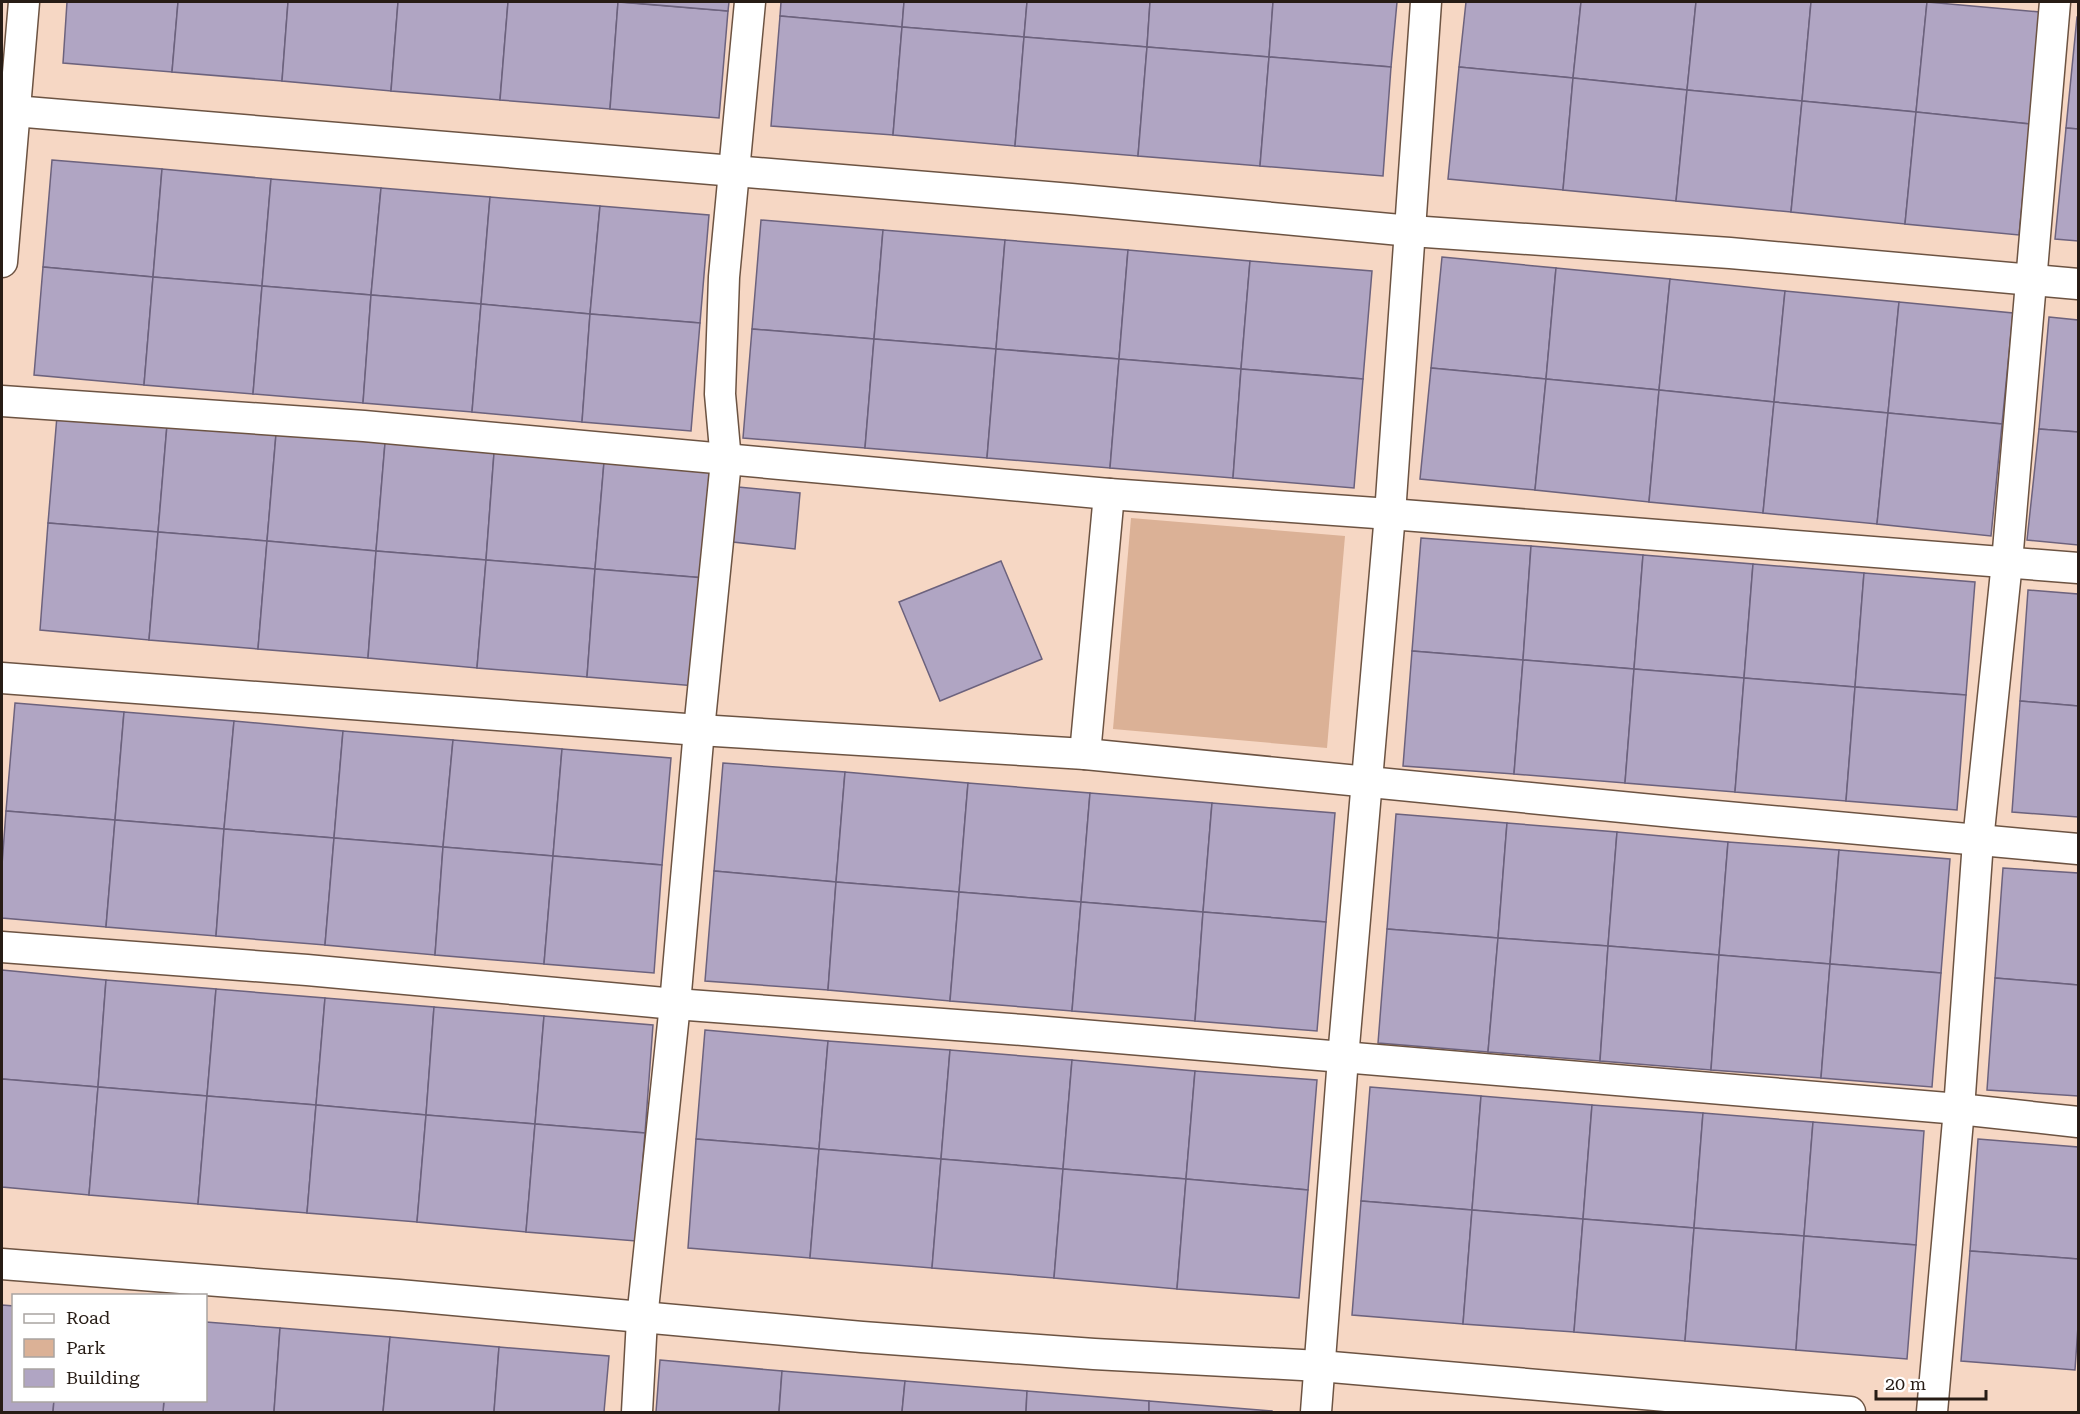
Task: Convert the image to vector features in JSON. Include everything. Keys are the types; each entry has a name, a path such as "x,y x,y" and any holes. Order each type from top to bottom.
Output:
{"street":[{"path":"2,262 24,2"},
{"path":"637,1413 642,1319 675,1004 726,461 721,382 724,277 750,2"},
{"path":"1316,1413 1343,1058 1390,514 1426,2"},
{"path":"1932,1413 1959,1109 1978,841 2007,561 2055,2"},
{"path":"14,111 1071,198 1411,231 1730,253 2079,284"},
{"path":"2,402 364,426 726,461 1109,494 2079,568"},
{"path":"1085,754 1109,494"},
{"path":"2,678 699,730 1085,754 1368,783 2079,849"},
{"path":"2,947 307,969 675,1004 1023,1030 1959,1109 2079,1122"},
{"path":"2,1264 399,1295 642,1319 1094,1354 1320,1366 1850,1413"}],"green space":[{"path":"1131,518 1345,536 1327,748 1113,729"}],"building":[{"path":"67,2 178,2 172,72 63,63"},
{"path":"178,2 288,2 282,81 172,72"},
{"path":"288,2 398,2 391,91 282,81"},
{"path":"398,2 508,2 500,100 391,91"},
{"path":"508,2 618,2 610,109 500,100"},
{"path":"618,2 728,11 719,118 610,109"},
{"path":"622,2 729,2 728,11"},
{"path":"781,2 904,2 902,27 780,16"},
{"path":"904,2 1027,2 1024,37 902,27"},
{"path":"1027,2 1150,2 1147,47 1024,37"},
{"path":"1150,2 1273,2 1269,57 1147,47"},
{"path":"1273,2 1397,2 1391,67 1269,57"},
{"path":"1466,2 1581,2 1573,78 1459,67"},
{"path":"1581,2 1696,2 1687,90 1573,78"},
{"path":"1696,2 1811,2 1802,101 1687,90"},
{"path":"1811,2 1927,2 1916,112 1802,101"},
{"path":"1927,2 2040,12 2030,124 1916,112"},
{"path":"780,16 902,27 893,135 771,126"},
{"path":"2078,17 2078,129 2066,128"},
{"path":"902,27 1024,37 1015,146 893,135"},
{"path":"1024,37 1147,47 1138,156 1015,146"},
{"path":"1147,47 1269,57 1260,166 1138,156"},
{"path":"1269,57 1391,67 1383,176 1260,166"},
{"path":"1459,67 1573,78 1563,190 1448,179"},
{"path":"1573,78 1687,90 1676,201 1563,190"},
{"path":"1687,90 1802,101 1791,212 1676,201"},
{"path":"1802,101 1916,112 1905,224 1791,212"},
{"path":"1916,112 2030,124 2019,235 1905,224"},
{"path":"2066,128 2078,129 2078,241 2055,239"},
{"path":"52,160 162,169 153,277 43,267"},
{"path":"162,169 271,179 262,286 153,277"},
{"path":"271,179 381,188 371,295 262,286"},
{"path":"381,188 490,197 481,304 371,295"},
{"path":"490,197 600,206 590,314 481,304"},
{"path":"600,206 709,215 700,323 590,314"},
{"path":"761,220 883,230 874,339 752,329"},
{"path":"883,230 1005,240 996,349 874,339"},
{"path":"1005,240 1128,250 1119,359 996,349"},
{"path":"1128,250 1250,261 1241,369 1119,359"},
{"path":"1442,257 1556,268 1546,379 1431,368"},
{"path":"1250,261 1372,271 1363,379 1241,369"},
{"path":"43,267 153,277 144,385 34,375"},
{"path":"1556,268 1670,279 1659,390 1546,379"},
{"path":"153,277 262,286 253,394 144,385"},
{"path":"1670,279 1785,291 1774,402 1659,390"},
{"path":"262,286 371,295 363,403 253,394"},
{"path":"1785,291 1899,302 1888,413 1774,402"},
{"path":"371,295 481,304 472,412 363,403"},
{"path":"1899,302 2013,313 2002,424 1888,413"},
{"path":"481,304 590,314 582,422 472,412"},
{"path":"590,314 700,323 691,431 582,422"},
{"path":"2049,317 2078,320 2078,432 2039,429"},
{"path":"752,329 874,339 865,448 743,438"},
{"path":"874,339 996,349 987,458 865,448"},
{"path":"996,349 1119,359 1110,468 987,458"},
{"path":"1119,359 1241,369 1233,478 1110,468"},
{"path":"1431,368 1546,379 1535,490 1420,479"},
{"path":"1241,369 1363,379 1354,488 1233,478"},
{"path":"1546,379 1659,390 1649,502 1535,490"},
{"path":"1659,390 1774,402 1763,513 1649,502"},
{"path":"1774,402 1888,413 1877,524 1763,513"},
{"path":"1888,413 2002,424 1991,536 1877,524"},
{"path":"57,416 167,425 158,532 48,523"},
{"path":"167,425 276,434 267,541 158,532"},
{"path":"2039,429 2078,432 2078,545 2027,540"},
{"path":"276,434 385,443 376,551 267,541"},
{"path":"385,443 494,453 486,560 376,551"},
{"path":"494,453 604,462 595,569 486,560"},
{"path":"604,462 713,471 705,578 595,569"},
{"path":"738,487 800,493 795,549 733,542"},
{"path":"48,523 158,532 149,640 40,630"},
{"path":"158,532 267,541 258,649 149,640"},
{"path":"1421,538 1531,546 1523,660 1412,651"},
{"path":"267,541 376,551 368,658 258,649"},
{"path":"1531,546 1643,555 1634,669 1523,660"},
{"path":"376,551 486,560 477,668 368,658"},
{"path":"1643,555 1753,564 1744,678 1634,669"},
{"path":"486,560 595,569 587,677 477,668"},
{"path":"1001,561 1042,659 940,701 899,602"},
{"path":"1753,564 1864,573 1855,687 1744,678"},
{"path":"595,569 705,578 696,686 587,677"},
{"path":"1864,573 1975,582 1966,695 1855,687"},
{"path":"2028,590 2078,594 2078,706 2020,701"},
{"path":"1412,651 1523,660 1514,774 1403,766"},
{"path":"1523,660 1634,669 1625,783 1514,774"},
{"path":"1634,669 1744,678 1735,792 1625,783"},
{"path":"1744,678 1855,687 1846,801 1735,792"},
{"path":"1855,687 1966,695 1957,810 1846,801"},
{"path":"2020,701 2078,706 2078,817 2012,812"},
{"path":"15,703 124,712 115,820 6,811"},
{"path":"124,712 234,721 224,829 115,820"},
{"path":"234,721 343,731 334,838 224,829"},
{"path":"343,731 453,740 443,847 334,838"},
{"path":"453,740 562,749 553,856 443,847"},
{"path":"562,749 671,758 662,865 553,856"},
{"path":"723,763 845,772 836,882 714,871"},
{"path":"845,772 968,783 959,892 836,882"},
{"path":"968,783 1090,793 1081,902 959,892"},
{"path":"1090,793 1212,803 1203,912 1081,902"},
{"path":"1212,803 1335,813 1326,922 1203,912"},
{"path":"6,811 115,820 106,927 2,918 2,865"},
{"path":"1396,814 1507,823 1498,938 1387,929"},
{"path":"115,820 224,829 216,936 106,927"},
{"path":"1507,823 1617,832 1608,946 1498,938"},
{"path":"224,829 334,838 325,945 216,936"},
{"path":"1617,832 1728,842 1719,955 1608,946"},
{"path":"334,838 443,847 435,955 325,945"},
{"path":"1728,842 1839,850 1830,964 1719,955"},
{"path":"443,847 553,856 544,964 435,955"},
{"path":"1839,850 1950,859 1941,973 1830,964"},
{"path":"553,856 662,865 654,973 544,964"},
{"path":"2003,868 2078,873 2078,985 1995,978"},
{"path":"714,871 836,882 828,990 705,981"},
{"path":"836,882 959,892 950,1001 828,990"},
{"path":"959,892 1081,902 1072,1011 950,1001"},
{"path":"1081,902 1203,912 1195,1021 1072,1011"},
{"path":"1203,912 1326,922 1317,1031 1195,1021"},
{"path":"1387,929 1498,938 1488,1052 1378,1043"},
{"path":"1498,938 1608,946 1600,1061 1488,1052"},
{"path":"1608,946 1719,955 1711,1070 1600,1061"},
{"path":"1719,955 1830,964 1821,1078 1711,1070"},
{"path":"1830,964 1941,973 1932,1087 1821,1078"},
{"path":"2,970 106,980 98,1087 2,1079"},
{"path":"1995,978 2078,985 2078,1096 1987,1090"},
{"path":"106,980 216,989 207,1096 98,1087"},
{"path":"216,989 325,998 316,1105 207,1096"},
{"path":"325,998 434,1007 426,1115 316,1105"},
{"path":"434,1007 544,1016 535,1124 426,1115"},
{"path":"544,1016 653,1025 645,1133 535,1124"},
{"path":"705,1030 828,1041 819,1149 696,1139"},
{"path":"828,1041 950,1050 941,1159 819,1149"},
{"path":"950,1050 1072,1060 1063,1169 941,1159"},
{"path":"1072,1060 1195,1071 1186,1179 1063,1169"},
{"path":"1195,1071 1317,1080 1308,1190 1186,1179"},
{"path":"2,1079 98,1087 89,1195 2,1187"},
{"path":"98,1087 207,1096 198,1204 89,1195"},
{"path":"1370,1087 1481,1096 1472,1210 1361,1201"},
{"path":"207,1096 316,1105 307,1213 198,1204"},
{"path":"1481,1096 1592,1105 1583,1219 1472,1210"},
{"path":"316,1105 426,1115 417,1222 307,1213"},
{"path":"1592,1105 1703,1113 1694,1228 1583,1219"},
{"path":"1703,1113 1813,1122 1804,1236 1694,1228"},
{"path":"426,1115 535,1124 526,1232 417,1222"},
{"path":"1813,1122 1924,1131 1916,1245 1804,1236"},
{"path":"535,1124 645,1133 636,1241 526,1232"},
{"path":"696,1139 819,1149 810,1258 688,1248"},
{"path":"1978,1139 2078,1147 2078,1259 1970,1251"},
{"path":"819,1149 941,1159 932,1268 810,1258"},
{"path":"941,1159 1063,1169 1054,1278 932,1268"},
{"path":"1063,1169 1186,1179 1177,1289 1054,1278"},
{"path":"1186,1179 1308,1190 1299,1298 1177,1289"},
{"path":"1361,1201 1472,1210 1463,1324 1352,1315"},
{"path":"1472,1210 1583,1219 1574,1332 1463,1324"},
{"path":"1583,1219 1694,1228 1685,1341 1574,1332"},
{"path":"1694,1228 1804,1236 1796,1350 1685,1341"},
{"path":"1804,1236 1916,1245 1907,1359 1796,1350"},
{"path":"1970,1251 2078,1259 2078,1326 2075,1370 1961,1361"},
{"path":"2,1305 12,1306 12,1402 54,1402 53,1412 2,1412"},
{"path":"207,1322 280,1328 274,1412 163,1412 164,1402 207,1402"},
{"path":"280,1328 390,1337 383,1412 274,1412"},
{"path":"390,1337 499,1347 494,1412 383,1412"},
{"path":"499,1347 609,1356 604,1412 494,1412"},
{"path":"660,1360 782,1371 779,1412 656,1412"},
{"path":"782,1371 905,1381 902,1412 779,1412"},
{"path":"905,1381 1027,1391 1026,1412 902,1412"},
{"path":"1027,1391 1149,1401 1149,1412 1026,1412"},
{"path":"1149,1401 1272,1411 1272,1412 1149,1412"},
{"path":"54,1402 164,1402 163,1412 53,1412"}]}
